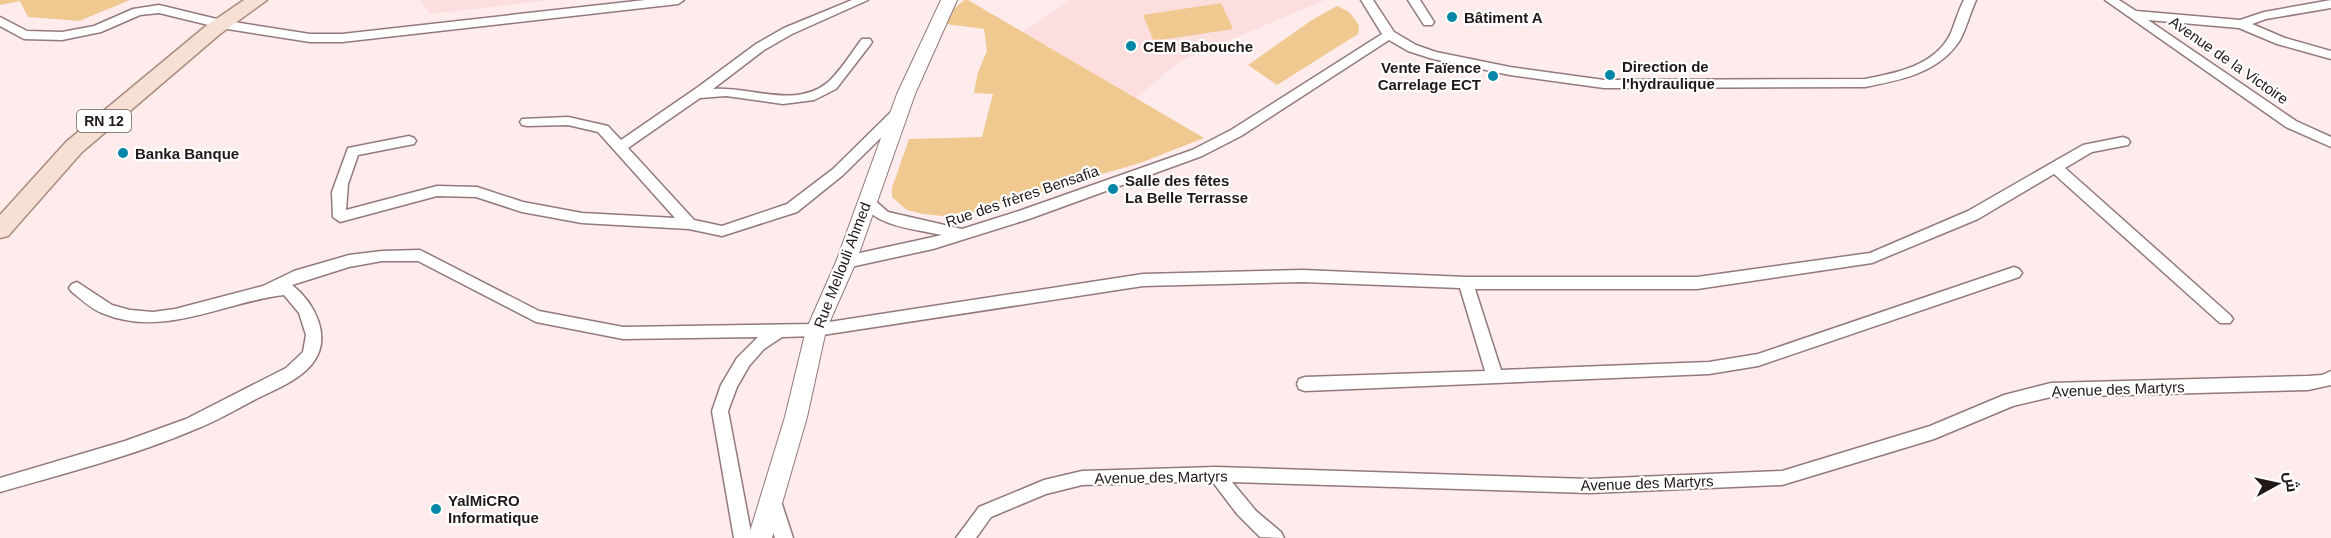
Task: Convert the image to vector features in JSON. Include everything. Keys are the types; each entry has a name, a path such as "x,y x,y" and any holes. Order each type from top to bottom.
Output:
{"main road":[{"name":"RN 12","path":"0,230 74,147 221,24 257,0"}],"street":[{"path":"0,21 24,35 62,36 97,29 137,12 159,9 221,24 310,38 342,38 678,0"},
{"path":"620,147 697,94 759,47 788,31 862,0"},
{"name":"Rue Mellouli Ahmed","path":"760,538 796,417 816,330 846,262 901,110 949,0"},
{"path":"1367,0 1389,35 1412,48 1433,55 1510,71 1604,84 1865,83 1891,78 1923,67 1941,54 1954,39 1963,12 1970,0"},
{"path":"1414,0 1428,22"},
{"name":"Avenue de la Victoire","path":"2117,2 2291,124 2331,142"},
{"path":"2241,24 2264,16 2331,4"},
{"path":"2134,15 2241,24 2281,41 2331,55"},
{"name":"Rue des frères Bensafia","path":"846,262 928,245 1197,153 1236,133 1389,35"},
{"path":"697,94 726,92 783,100 809,97 831,86 866,42"},
{"path":"409,141 353,151 344,172 338,210 340,217 437,191 477,192 522,207 582,218 688,224 722,231 792,208 838,172 901,110"},
{"path":"527,123 568,121 603,129 688,224"},
{"path":"77,288 107,309 148,319 181,315 269,290 299,275 349,261 382,256 420,255 536,316 623,333 816,330 1143,280 1303,276 1466,283 1697,284 1872,258 1973,215 2088,148 2123,142"},
{"path":"2055,167 2225,319"},
{"path":"867,202 883,216 963,234"},
{"path":"1305,384 1709,368 1758,360 2014,273"},
{"path":"1466,283 1495,377"},
{"path":"0,485 127,448 192,424 292,373 303,364 312,351 314,330 294,294 287,289 269,290"},
{"path":"743,538 721,421 722,399 735,374 752,352 771,335 783,330"},
{"name":"Avenue des Martyrs","path":"965,538 985,512 1044,487 1082,478 1216,474 1589,486 1782,478 1935,432 2010,400 2052,390 2308,383 2325,381 2331,377"},
{"path":"1216,474 1253,522 1275,538"},
{"path":"772,499 784,538"}],"shaded area":[{"path":"0,0 130,0 79,21 28,17 20,1 0,5"},
{"path":"420,0 553,0 430,14"},
{"path":"964,0 968,0 1204,138 1140,163 972,212 942,216 907,210 892,197 892,188 909,139 982,137 993,94 974,93 978,72 987,51 984,29 938,23"},
{"name":"CEM Babouche","path":"1070,0 1325,0 1180,61 1136,98 1023,32"},
{"path":"1221,3 1233,29 1154,41 1143,15"},
{"path":"1337,6 1349,12 1359,25 1358,34 1277,85 1248,65 1312,20"}],"place":[{"name":"Bâtiment A","path":"1452,17"},
{"name":"CEM Babouche","path":"1131,46"},
{"name":"Direction de l'hydraulique","path":"1610,75"},
{"name":"Vente Faïence Carrelage ECT","path":"1493,76"},
{"name":"Banka Banque","path":"123,153"},
{"name":"Salle des fêtes La Belle Terrasse","path":"1113,189"},
{"name":"YalMiCRO Informatique","path":"436,509"}]}
